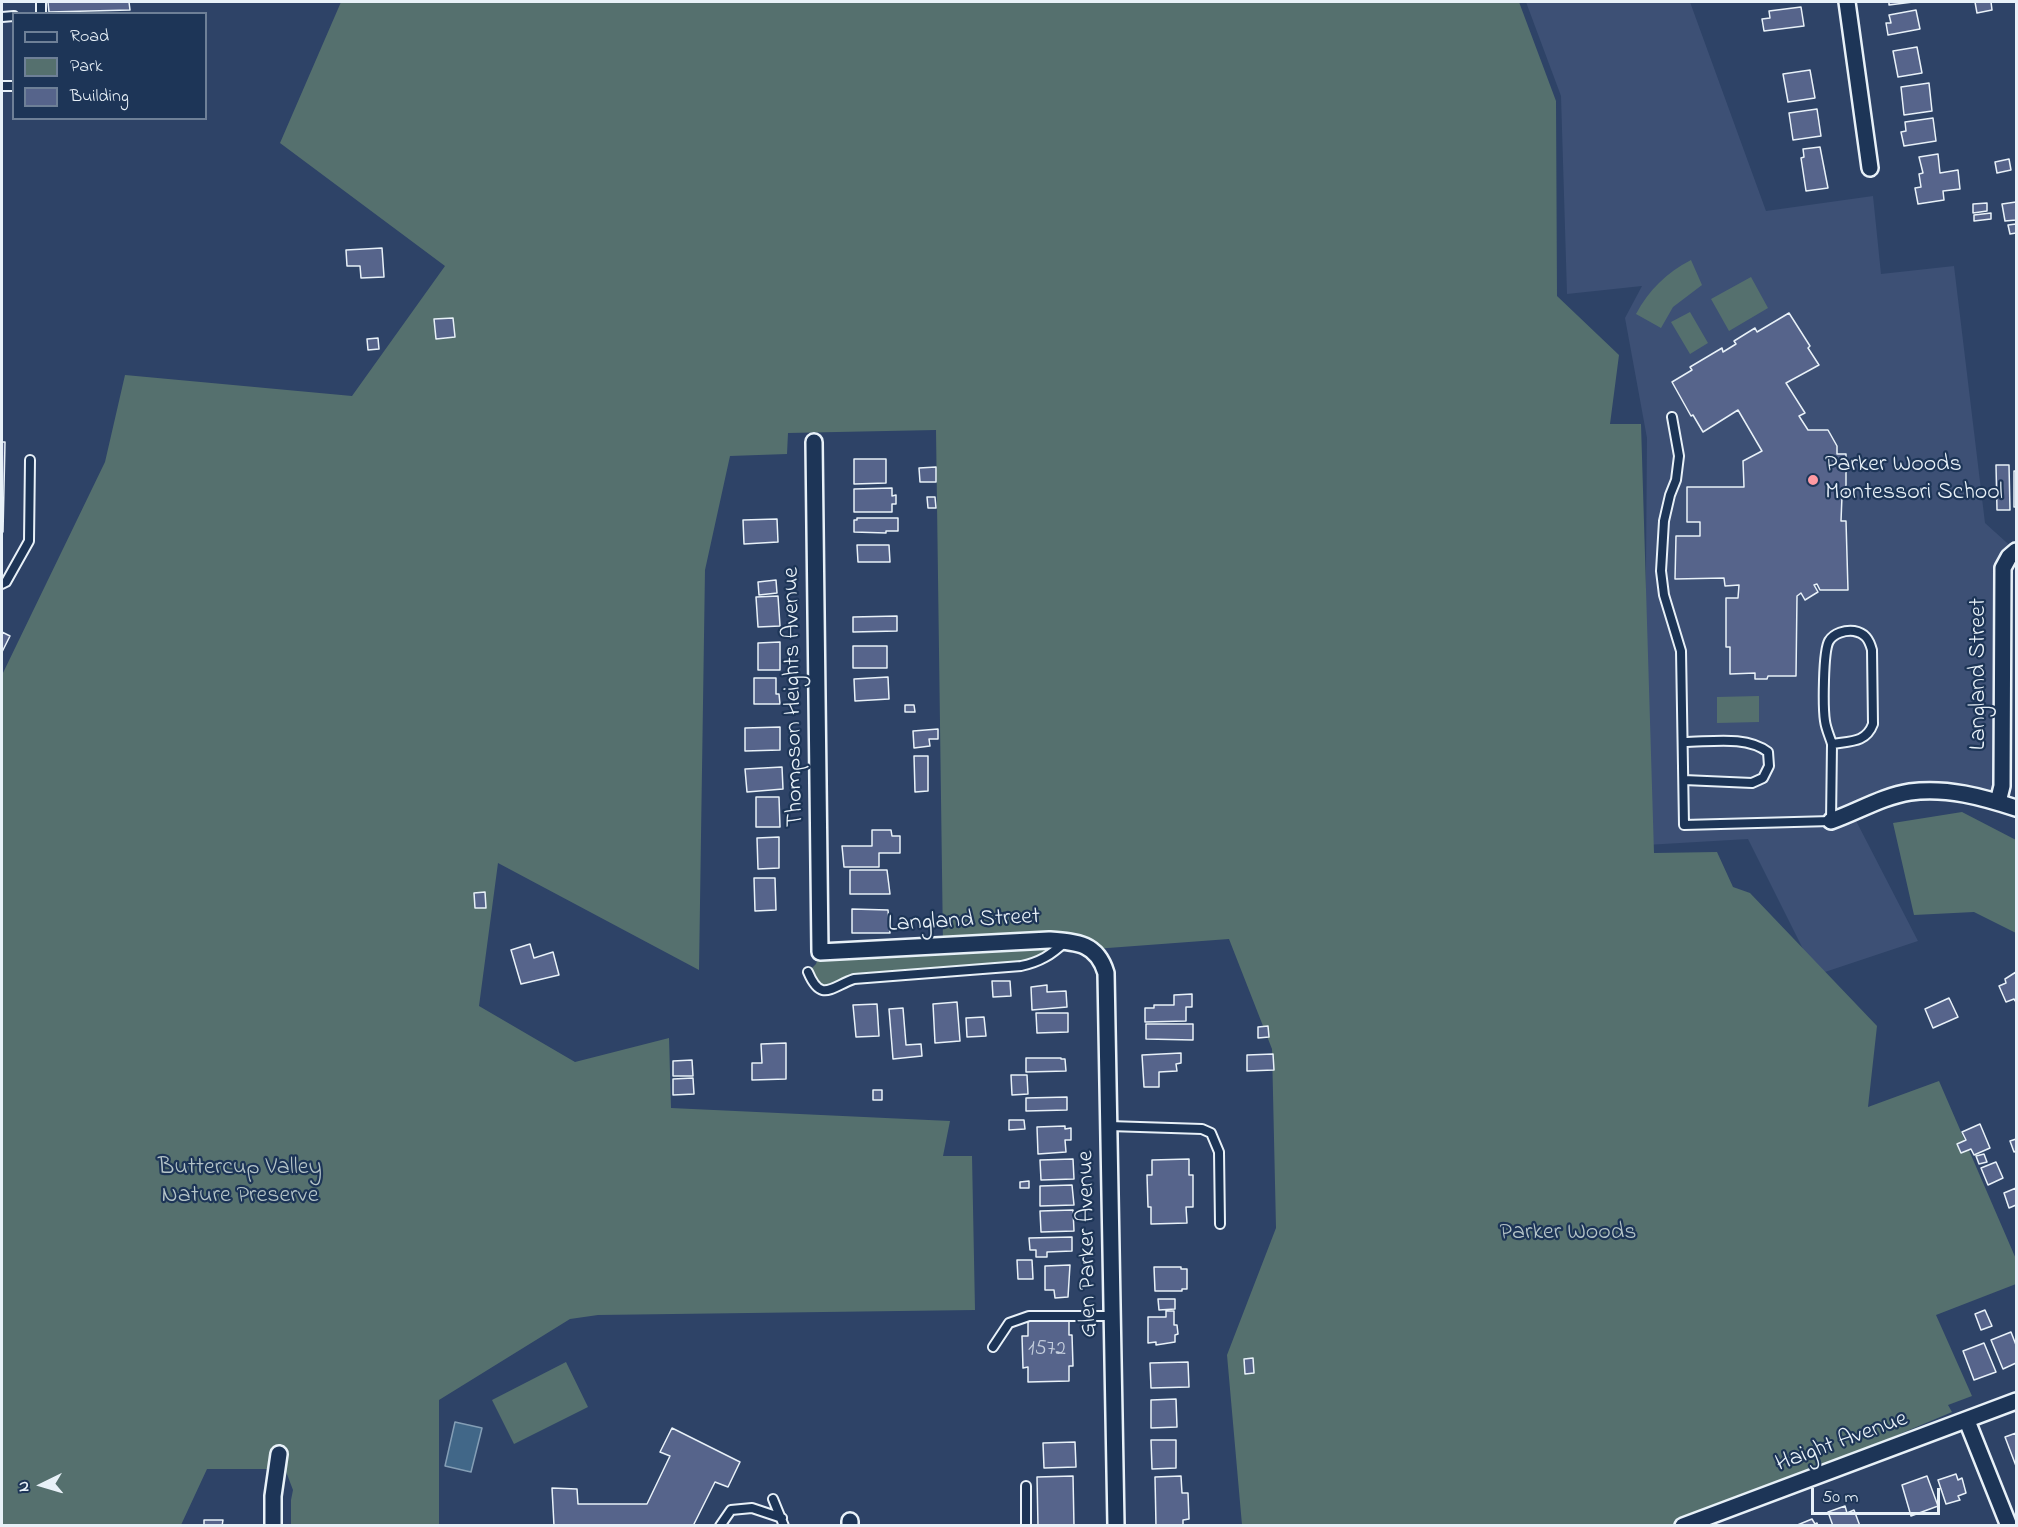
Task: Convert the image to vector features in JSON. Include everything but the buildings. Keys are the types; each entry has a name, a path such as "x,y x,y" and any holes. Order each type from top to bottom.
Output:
{"street":[{"path":"1847,2 1870,168"},
{"name":"Thompson Heights Avenue","path":"814,442 820,952"},
{"name":"Langland Street","path":"1998,802 2002,786 2003,568 2016,550"},
{"path":"1831,821 1880,801 1911,792 1961,792 2016,808"},
{"name":"Langland Street","path":"820,952 1049,940 1066,941 1088,947 1103,962"},
{"name":"Glen Parker Avenue","path":"1103,962 1107,982 1116,1526"},
{"name":"Haight Avenue","path":"1683,1526 2016,1401"},
{"path":"1967,1420 2009,1526"},
{"path":"273,1526 273,1496 279,1454"}],"lane":[{"path":"1672,417 1679,456 1676,480 1664,521 1661,571 1664,595 1681,651 1684,825 1831,821 1832,744 1825,721 1825,652 1829,641 1836,634 1847,630 1859,632 1869,638 1872,650 1873,724 1869,734 1860,739 1832,744"},
{"path":"2,584 6,582 29,541 30,460"},
{"path":"1684,742 1746,742 1760,746 1768,752 1769,766 1763,778 1752,783 1684,780"},
{"path":"808,972 813,985 825,991 854,979 1037,963 1051,955 1066,941"},
{"path":"1109,1126 1202,1129 1211,1133 1218,1152 1220,1224"},
{"path":"993,1347 1009,1323 1029,1316 1112,1316"},
{"path":"1026,1486 1026,1526"},
{"path":"773,1499 783,1522"},
{"path":"720,1526 731,1510 752,1508 783,1522"}],"shaded area":[{"name":"Parker Woods Montessori School","path":"1526,2 1690,2 1766,211 1873,196 1881,274 1954,266 1985,523 2016,551 2009,557 1998,802 1911,792 1852,813 1918,941 1816,975 1748,839 1646,845 1644,825 1647,438 1625,318 1642,286 1567,294 1561,96"},
{"path":"455,1422 482,1428 471,1472 445,1466"}],"green space":[{"path":"341,2 1519,2 1556,101 1557,296 1619,355 1610,424 1641,424 1654,853 1717,852 1733,887 1750,893 1877,1026 1868,1107 1939,1081 2016,1259 2016,1284 1936,1315 1972,1396 1948,1405 1952,1412 1684,1525 1242,1525 1227,1355 1276,1228 1272,1049 1229,939 1054,952 1037,962 854,979 825,991 808,972 816,964 820,952 943,945 936,430 788,433 787,454 730,456 705,570 699,970 498,863 479,1006 575,1062 669,1038 671,1108 950,1121 943,1156 972,1156 975,1310 598,1315 570,1319 439,1400 439,1525 291,1525 293,1490 285,1469 207,1469 181,1525 2,1525 2,675 105,462 125,375 352,396 445,266 280,143"},
{"path":"1691,260 1702,285 1673,307 1661,328 1636,314 1659,283"},
{"path":"1751,277 1768,308 1729,331 1711,299"},
{"path":"1690,312 1708,343 1690,354 1671,322"},
{"path":"1759,696 1759,722 1717,723 1717,697"},
{"path":"1962,812 2016,840 2016,933 1974,912 1914,915 1893,823"},
{"path":"566,1362 588,1407 514,1444 492,1400"}],"place":[{"name":"Parker Woods Montessori School","path":"1813,480"}],"park label":[{"name":"Buttercup Valley Nature Preserve","path":"240,1183"},
{"name":"Parker Woods","path":"1568,1234"}]}
